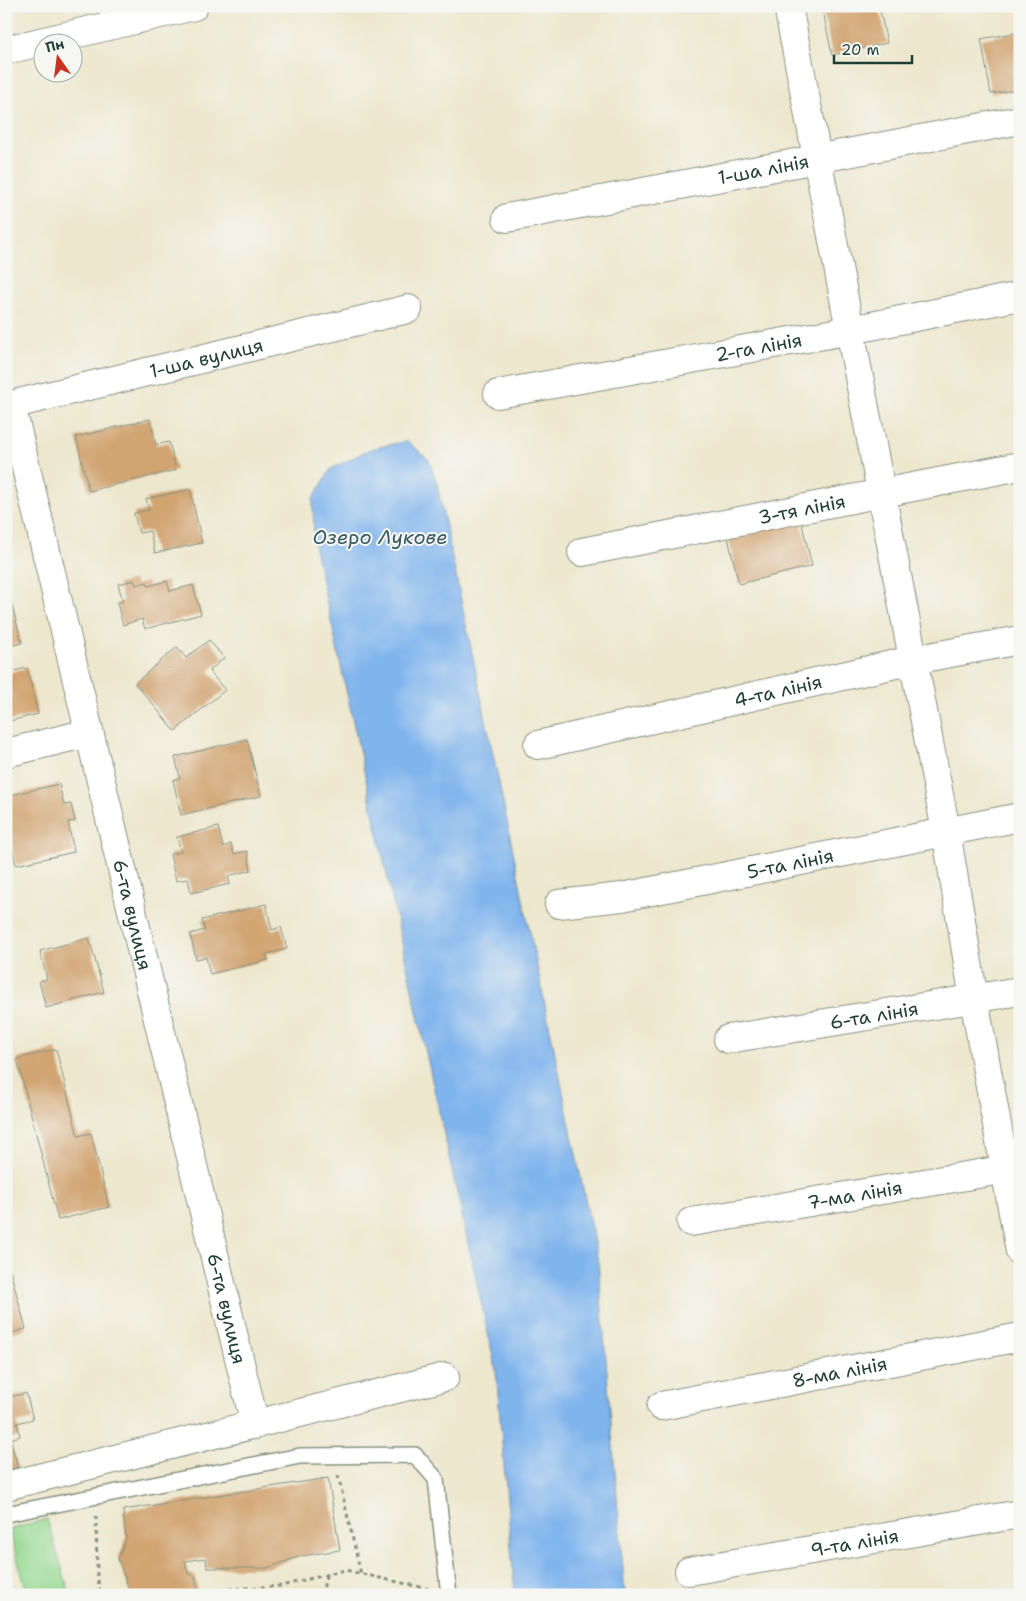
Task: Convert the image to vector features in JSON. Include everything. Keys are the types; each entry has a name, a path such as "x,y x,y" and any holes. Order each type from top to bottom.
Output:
{"street":[{"path":"6,50 194,6"},
{"path":"788,6 819,158 912,660 946,831 974,999 1012,1169 1020,1251"},
{"name":"1-ша лінія","path":"507,218 1020,120"},
{"name":"2-га лінія","path":"498,394 851,330 1020,296"},
{"name":"1-ша вулиця","path":"9,405 408,309"},
{"name":"6-та вулиця","path":"9,405 255,1425"},
{"name":"3-тя лінія","path":"582,552 1020,466"},
{"name":"4-та лінія","path":"538,744 912,660 1020,640"},
{"path":"6,753 88,733"},
{"name":"5-та лінія","path":"559,904 622,897 1020,817"},
{"name":"6-та лінія","path":"728,1039 1020,991"},
{"name":"7-ма лінія","path":"691,1222 1012,1169"},
{"name":"8-ма лінія","path":"661,1406 1020,1338"},
{"path":"6,1486 445,1377"},
{"name":"9-та лінія","path":"689,1571 1020,1514"}],"lane":[{"path":"6,1514 94,1495 300,1456 415,1455 436,1479 449,1594"}],"path":[{"path":"336,1469 361,1574"},
{"path":"94,1495 97,1576 100,1595"},
{"path":"228,1595 227,1589 281,1586 345,1570 449,1594"},
{"path":"322,1595 326,1575"}],"green space":[{"path":"47,1519 70,1595 28,1595 9,1530"}],"water":[{"name":"Озеро Лукове","path":"407,441 429,460 437,484 598,1261 625,1595 515,1595 496,1370 314,544 313,499 331,469 370,449"}],"building":[{"path":"822,6 879,6 887,43 832,55"},
{"path":"1020,32 1020,89 991,94 981,39"},
{"path":"150,419 156,445 169,442 176,470 89,491 76,437"},
{"path":"190,489 202,543 155,553 150,531 139,533 134,513 149,510 146,499"},
{"path":"801,520 812,566 739,584 728,538"},
{"path":"134,580 136,585 147,582 148,586 167,581 170,591 193,585 201,614 145,629 142,619 123,625 117,603 123,601 118,584"},
{"path":"10,598 22,643 6,647 6,599"},
{"path":"209,640 224,658 209,671 225,690 175,731 135,683 177,647 186,658"},
{"path":"27,668 38,714 6,722 6,673"},
{"path":"247,739 261,796 181,815 173,780 180,778 175,757"},
{"path":"59,784 64,805 71,804 75,821 68,822 74,852 16,865 6,821 6,796"},
{"path":"218,827 223,847 231,844 234,854 247,851 251,870 228,876 230,884 191,893 188,879 176,881 170,854 181,852 177,837"},
{"path":"266,904 272,930 281,927 287,949 266,954 268,960 210,974 206,957 196,959 190,934 205,930 202,920"},
{"path":"89,938 104,992 46,1008 39,981 47,979 40,951"},
{"path":"56,1049 78,1136 91,1133 109,1207 58,1220 17,1059"},
{"path":"10,1270 26,1329 6,1334 6,1271"},
{"path":"26,1393 33,1419 17,1423 20,1436 10,1439 18,1467 6,1470 6,1398"},
{"path":"328,1478 340,1550 301,1556 267,1568 207,1568 206,1558 185,1561 188,1573 195,1576 199,1595 131,1595 118,1559 126,1539 123,1510"}]}
